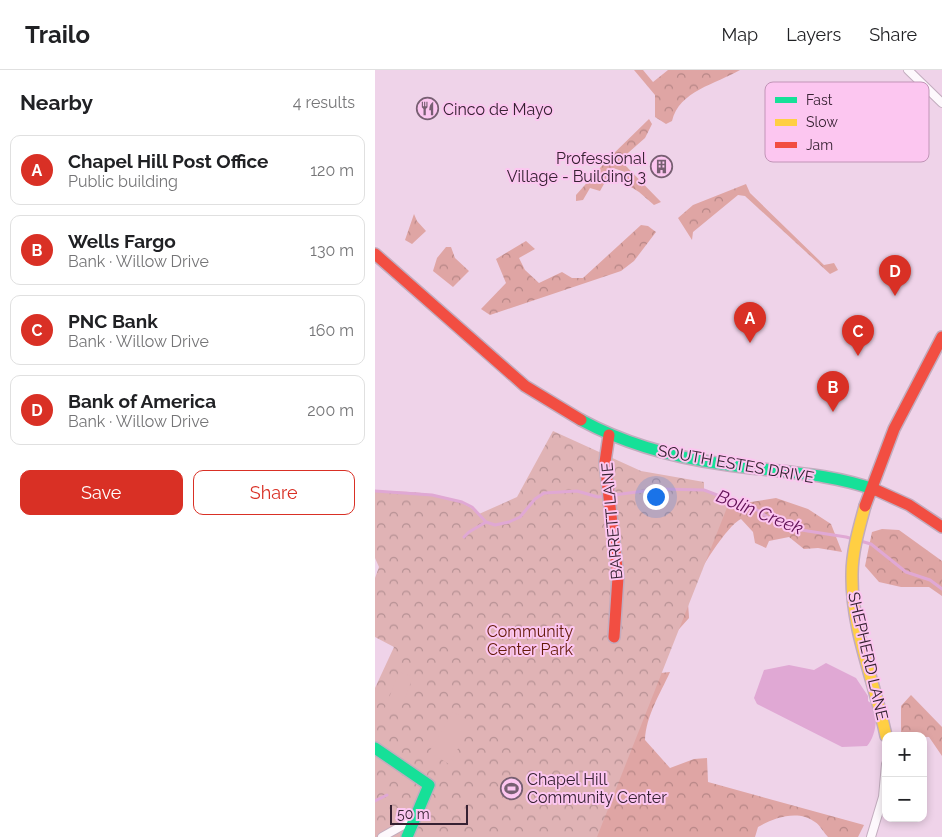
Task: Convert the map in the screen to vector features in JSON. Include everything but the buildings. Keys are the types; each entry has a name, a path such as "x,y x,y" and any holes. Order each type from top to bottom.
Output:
{"street":[{"path":"908,70 920,82"},
{"path":"929,90 942,103"},
{"name":"SOUTH ESTES DRIVE","path":"375,254 525,386 551,404 609,435 636,445 691,459 824,478 871,489 902,501 942,527"},
{"name":"SHEPHERD LANE","path":"886,732 880,701 861,642 853,603 851,585 854,552 871,489 900,413 942,337"},
{"name":"BARRETT LANE","path":"609,435 605,462 618,577 614,637"},
{"path":"375,748 429,785 407,837"},
{"path":"871,837 883,797 885,777"},
{"path":"382,837 414,819"}],"green space":[{"path":"634,70 643,70 653,82 668,70 740,70 690,95 682,102 672,121 666,124 655,117 655,95"},
{"path":"649,119 652,124 645,138 620,160 661,202 654,205 639,192 623,182 625,172 613,168 600,191 590,188 583,200 576,201 576,195 608,159"},
{"path":"746,184 750,193 824,265 834,263 838,270 830,274 745,196 738,195 693,232 692,240 678,218 693,205"},
{"path":"414,214 417,221 426,231 412,244 405,240"},
{"path":"641,225 648,226 656,232 634,261 621,271 490,315 481,309 506,283 496,259 526,241 535,249 519,258 525,270 539,283 562,272 572,278 583,278"},
{"path":"446,247 451,247 455,258 469,271 453,287 433,271 437,258"},
{"name":"Community Center Park","path":"553,431 641,471 704,482 704,490 730,500 597,837 375,837 375,688 394,647 375,637 375,578 379,567 375,558 375,491 415,492 444,497 458,501 479,514 517,497"},
{"path":"776,498 808,509 831,524 842,552 818,548 804,549 789,537 769,541 766,548 755,543 753,532 741,519 719,541 693,584 725,506"},
{"path":"882,529 899,530 942,561 942,596 929,587 901,587 879,582 865,566 872,532"},
{"path":"689,595 689,618 672,637"},
{"path":"399,672 413,677 399,713 385,708"},
{"path":"670,672 648,722 645,740 670,768 694,759 707,758 708,782 864,825 858,837 828,837 815,822 808,818 793,815 778,818 758,827 755,837 590,837 651,674"},
{"path":"911,695 942,727 942,756 929,737 927,737 927,732 901,732 901,706"},
{"path":"453,712 473,723 449,764 429,752"}],"shaded area":[{"path":"826,663 856,678 875,710 875,730 867,746 842,747 757,704 754,698 764,670 789,665 814,670"}],"waterway":[{"name":"Bolin Creek","path":"375,491 432,495 462,502 472,507 486,522 495,525 520,517 535,499 544,493 577,491 598,497 660,489 704,490 730,500 745,502 775,522 795,529 846,537 871,544 906,572 930,580 942,589"},
{"path":"464,537 486,522"},
{"path":"375,801 387,795"}],"traffic: fast":[{"path":"581,420 632,443 685,458 838,479 876,490"},
{"path":"375,748 429,785 407,837"}],"traffic: slow":[{"path":"865,506 853,557 853,595 859,636 885,732"}],"traffic: jam":[{"path":"375,254 525,386 581,420"},
{"path":"865,506 894,429 942,337"},
{"path":"609,435 605,462 618,577 614,637"},
{"path":"876,490 909,505 942,527"}],"place":[{"name":"Cinco de Mayo","path":"427,109"},
{"name":"Professional Village - Building 3","path":"662,167"},
{"name":"Bank of America","path":"895,296"},
{"name":"Chapel Hill Post Office","path":"750,343"},
{"name":"PNC Bank","path":"858,356"},
{"name":"Wells Fargo","path":"833,412"},
{"name":"Chapel Hill Community Center","path":"511,788"}]}
